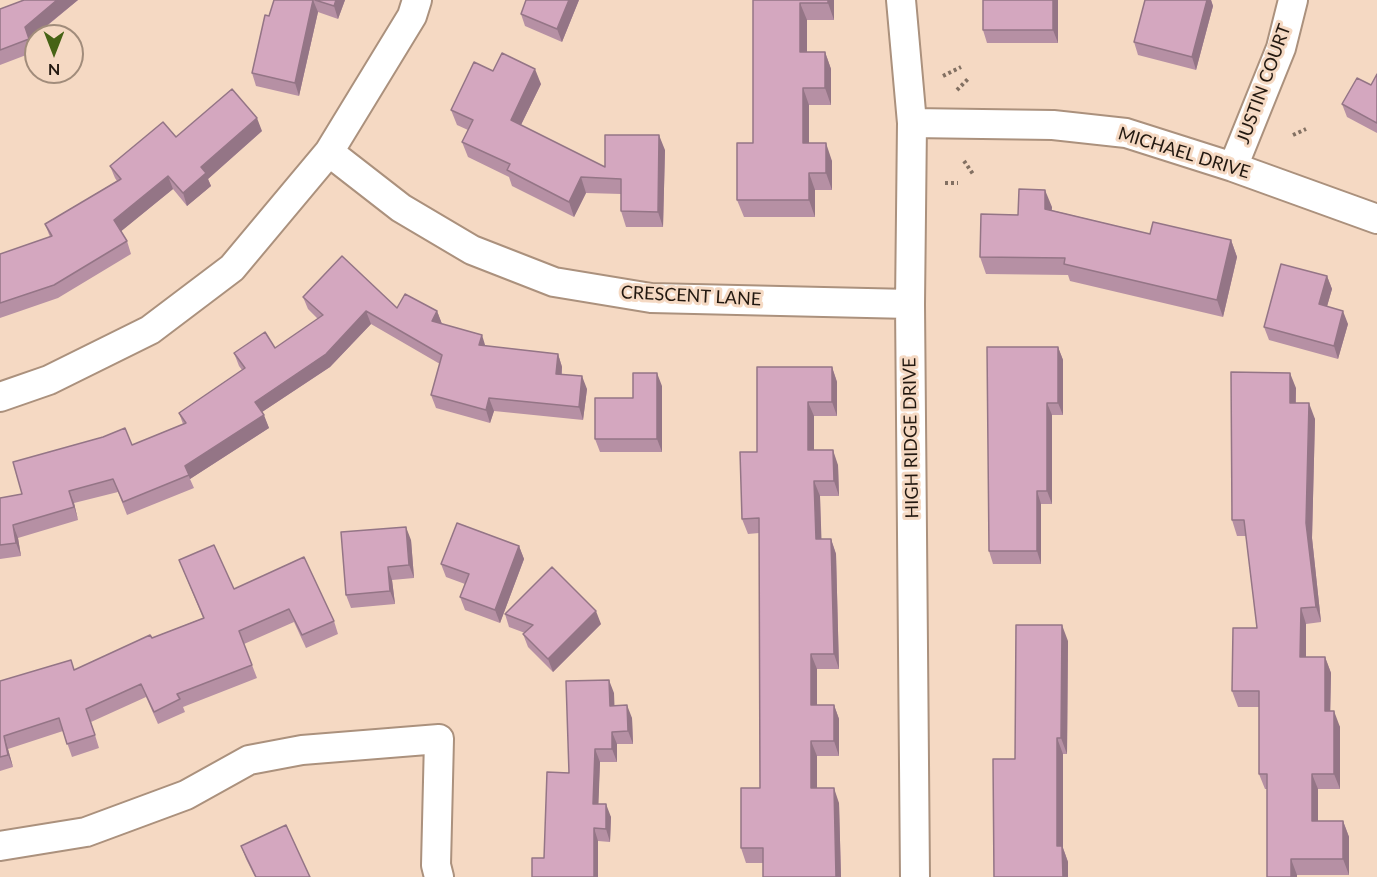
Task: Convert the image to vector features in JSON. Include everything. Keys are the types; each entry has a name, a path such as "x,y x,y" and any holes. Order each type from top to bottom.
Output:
{"street":[{"path":"0,397 49,380 150,330 232,268 330,152 412,16 417,0"},
{"name":"HIGH RIDGE DRIVE","path":"901,0 912,123 910,304 915,877"},
{"name":"JUSTIN COURT","path":"1233,167 1281,48 1293,0"},
{"name":"MICHAEL DRIVE","path":"912,123 1053,125 1126,133 1233,167 1377,219"},
{"name":"CRESCENT LANE","path":"330,152 401,208 472,250 554,282 651,298 910,304"},
{"path":"0,846 86,832 186,795 249,760 302,750 440,739 436,865 439,877"}],"path":[{"path":"943,76 961,67"},
{"path":"957,90 969,78"},
{"path":"1293,135 1306,129"},
{"path":"964,161 973,174"},
{"path":"945,183 958,183"}],"building":[{"path":"24,0 57,0 29,24 24,24 24,41 0,50 0,9"},
{"path":"274,0 313,0 295,83 252,73 265,15 269,16"},
{"path":"315,0 336,0 334,6"},
{"path":"526,0 569,0 557,29 521,14"},
{"path":"753,0 828,0 828,3 800,3 800,52 825,52 825,88 803,88 803,143 826,143 826,173 809,173 809,200 737,200 737,143 753,143"},
{"path":"983,0 1053,0 1053,30 983,30"},
{"path":"1145,0 1207,0 1192,57 1134,42"},
{"path":"502,53 535,69 511,120 605,167 605,135 659,135 658,212 621,211 621,179 581,177 569,202 507,170 510,164 462,142 473,120 451,110 474,62 493,71"},
{"path":"1377,74 1377,123 1342,104 1357,78 1371,85"},
{"path":"232,89 257,118 201,167 206,173 183,193 168,176 114,220 127,241 54,285 0,303 0,254 52,236 45,224 121,179 110,166 163,122 176,137"},
{"path":"1019,189 1045,190 1045,209 1150,234 1153,222 1231,240 1217,300 1064,264 1065,258 980,257 981,214 1018,215"},
{"path":"342,256 397,308 405,294 437,311 432,321 482,335 479,345 558,354 556,374 582,376 579,407 489,398 486,410 431,395 442,355 366,311 326,354 255,402 264,415 185,466 189,475 123,502 113,479 69,491 74,507 13,525 16,543 0,545 0,498 22,494 13,462 103,437 125,428 132,445 186,423 179,413 245,368 234,353 265,332 275,348 323,315 303,297"},
{"path":"1281,264 1327,276 1319,304 1343,311 1334,346 1264,327"},
{"path":"987,347 1058,347 1058,403 1047,403 1047,491 1037,491 1037,551 989,551"},
{"path":"757,367 832,367 832,402 808,402 808,450 833,450 834,481 814,481 816,539 831,539 834,654 811,654 811,705 834,705 834,741 811,741 811,788 834,788 836,877 763,877 763,848 741,848 741,788 760,788 759,518 742,519 740,452 757,452"},
{"path":"1231,372 1290,373 1290,403 1309,403 1306,523 1316,607 1301,608 1300,657 1325,657 1325,711 1334,711 1334,774 1312,774 1312,821 1343,821 1343,859 1291,859 1291,877 1267,877 1267,774 1259,774 1259,691 1232,691 1233,628 1257,628 1244,520 1232,520"},
{"path":"633,373 657,373 657,439 595,439 595,398 633,398"},
{"path":"457,523 519,546 495,610 460,597 469,574 441,564"},
{"path":"406,527 409,565 388,567 390,591 346,595 341,532"},
{"path":"214,545 234,589 304,557 334,621 302,635 289,609 239,631 252,665 177,694 180,699 154,712 141,684 86,709 95,735 67,744 59,718 4,736 8,755 0,757 0,681 71,660 74,670 150,635 152,638 204,618 179,560"},
{"path":"552,567 596,611 548,659 523,634 533,625 505,614"},
{"path":"1016,625 1062,625 1061,738 1057,738 1057,846 1062,846 1063,877 994,877 993,759 1015,759"},
{"path":"609,680 610,706 627,705 628,731 612,732 612,749 595,749 593,804 606,804 606,829 594,828 594,877 532,877 532,858 544,858 547,772 569,773 566,681"},
{"path":"286,825 310,877 256,877 241,846"}]}
